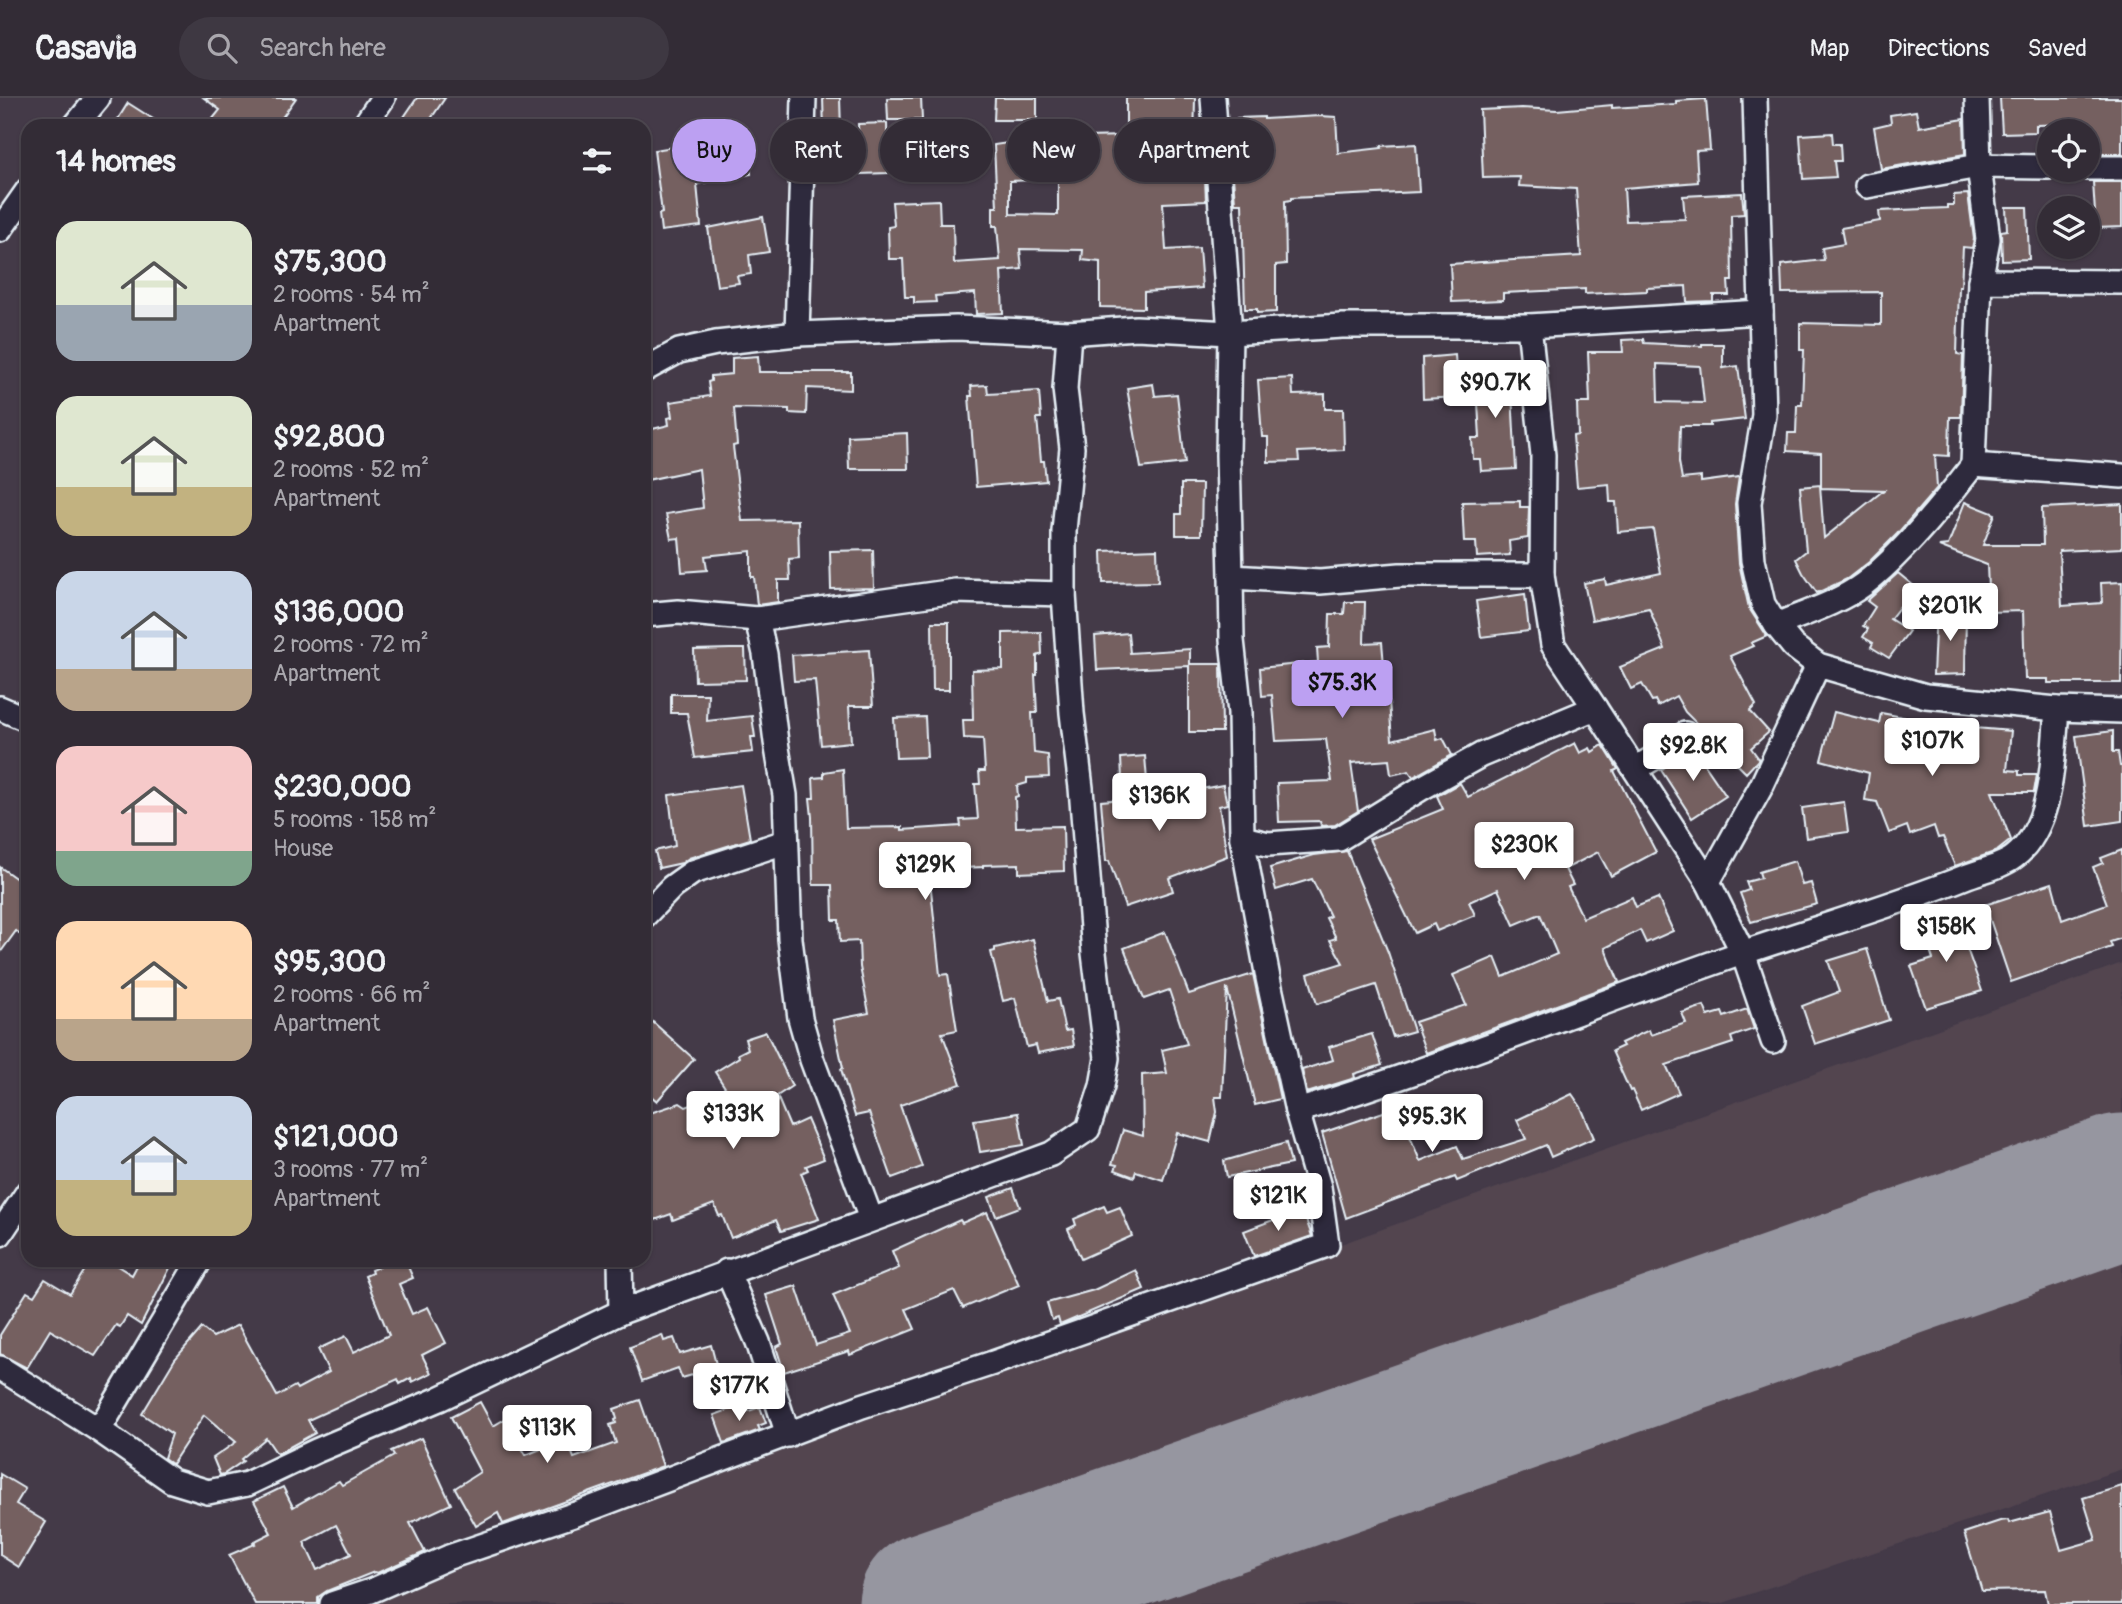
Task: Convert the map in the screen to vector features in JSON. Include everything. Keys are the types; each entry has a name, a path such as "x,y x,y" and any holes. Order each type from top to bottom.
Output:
{"street":[{"path":"81,119 98,98"},
{"path":"369,119 383,98"},
{"path":"797,334 804,98"},
{"path":"332,1604 371,1591 449,1557 576,1514 862,1406 993,1363 1327,1245 1318,1186 1297,1111 1268,978 1242,838 1240,713 1232,640 1228,455 1230,333 1213,98"},
{"path":"1755,98 1764,415 1749,503 1752,560 1763,604 1793,646 1818,665 1926,696 2057,709 2122,711"},
{"path":"1776,625 1863,585 1903,547 1973,465 1980,281 1988,239 1979,166 1977,98"},
{"path":"1867,186 1979,166 2037,167"},
{"path":"2100,168 2122,168"},
{"path":"0,230 21,200"},
{"path":"1980,281 2122,282"},
{"path":"651,366 679,351 716,343 797,334 956,328 1069,333 1136,328 1230,333 1342,326 1530,326 1761,313"},
{"path":"1530,326 1544,455 1542,575 1553,645 1708,882 1743,953 1773,1041"},
{"path":"0,1368 99,1430 172,1482 208,1492 247,1484 451,1393 621,1312 1051,1154 1088,1129 1099,1097 1107,1058 1094,953 1064,594 1064,531 1072,448 1065,389 1069,333"},
{"path":"1973,465 2122,476"},
{"path":"1231,577 1320,582 1400,575 1542,575"},
{"path":"651,614 678,612 757,619 955,591 1064,594"},
{"path":"757,619 765,654 785,795 790,939 800,1018 812,1060 871,1219"},
{"path":"1708,882 1762,785 1818,665"},
{"path":"0,708 21,717"},
{"path":"1242,838 1268,844 1339,839 1481,755 1595,708"},
{"path":"1297,1111 1477,1051 1567,1015 1938,888 2013,858 2041,818 2051,787 2057,709"},
{"path":"1635,769 1667,750 1685,734"},
{"path":"651,909 672,887 694,872 785,842"},
{"path":"0,1234 21,1202"},
{"path":"99,1430 197,1267"},
{"path":"620,1267 621,1312"},
{"path":"727,1272 758,1342 788,1435"}],"shaded area":[{"path":"2122,963 2122,1469 1720,1604 360,1604 1049,1349"}],"building":[{"path":"204,98 296,98 281,119 213,119 220,110"},
{"path":"417,98 445,98 431,119 404,117"},
{"path":"823,98 840,98 841,119 824,119"},
{"path":"887,98 921,98 922,119 888,119"},
{"path":"995,98 1037,98 1037,119 994,120"},
{"path":"1126,98 1195,98 1195,119 1126,119"},
{"path":"2000,98 2122,98 2122,154 2100,154 2100,119 2037,119 2036,132 2002,133"},
{"path":"1706,99 1710,150 1696,151 1698,182 1624,188 1626,221 1685,219 1683,196 1742,193 1744,214 1731,215 1732,281 1728,281 1729,295 1713,295 1713,301 1687,302 1686,286 1585,294 1585,289 1503,293 1503,300 1452,302 1450,264 1581,256 1576,189 1519,186 1520,177 1483,178 1480,110 1557,110 1612,105 1612,108 1676,104 1676,101"},
{"path":"128,103 153,119 118,119"},
{"path":"1916,111 1919,127 1964,119 1965,154 1881,169 1874,127 1891,123 1890,115"},
{"path":"1336,117 1338,153 1416,144 1419,192 1291,198 1285,201 1286,264 1276,265 1276,312 1257,313 1257,309 1245,309 1242,203 1235,203 1233,182 1274,182 1274,119 1264,119"},
{"path":"1237,118 1264,119 1237,119"},
{"path":"880,123 880,173 866,174 866,124"},
{"path":"1832,133 1833,144 1840,144 1841,161 1834,161 1836,177 1803,179 1800,135"},
{"path":"1114,136 1114,182 1205,182 1206,201 1163,203 1166,250 1199,248 1202,288 1144,292 1144,308 1100,307 1100,262 1082,260 1083,250 1020,249 1022,269 1001,271 1003,313 976,314 975,293 935,296 936,302 914,303 914,297 905,297 903,259 889,259 888,227 894,226 892,202 939,200 940,224 953,224 954,263 1000,260 997,226 993,226 993,207 997,207 994,145 1007,143 1010,214 1058,215 1058,182 1100,182 1100,137"},
{"path":"672,147 672,182 708,182 697,184 701,226 661,231 659,214 662,213 654,150"},
{"path":"2093,182 2122,182 2122,227 2100,228 2100,196 2094,196"},
{"path":"1968,194 1974,239 1972,248 1963,247 1959,287 1957,354 1963,355 1961,417 1950,417 1949,456 1935,455 1937,488 1869,562 1847,579 1817,593 1796,559 1806,551 1800,487 1820,485 1824,538 1884,490 1821,488 1821,453 1787,451 1788,433 1796,433 1797,405 1802,405 1804,350 1800,350 1800,323 1881,325 1881,292 1782,293 1781,265 1824,260 1822,248 1844,244 1841,228 1880,221 1879,211 1947,208 1947,205 1954,205 1954,195"},
{"path":"2006,207 2027,207 2029,259 2002,260 2001,231 2007,230"},
{"path":"763,217 769,252 749,255 751,274 737,276 739,283 717,286 708,228"},
{"path":"1643,339 1644,343 1702,346 1723,344 1723,368 1738,366 1745,419 1710,423 1710,426 1680,426 1679,462 1682,479 1701,477 1701,482 1739,477 1735,504 1739,563 1749,608 1767,636 1751,643 1753,646 1730,656 1756,705 1750,711 1769,732 1751,748 1759,759 1746,773 1685,712 1676,696 1658,706 1642,684 1631,689 1620,667 1665,649 1649,608 1592,620 1584,583 1605,579 1606,585 1661,573 1653,529 1618,532 1616,502 1610,502 1609,484 1577,487 1573,436 1578,435 1577,403 1590,403 1588,352 1623,352 1622,340","holes":["1657,364 1700,366 1704,403 1658,402"]},
{"path":"1455,355 1458,397 1423,399 1422,358"},
{"path":"758,356 759,372 851,372 851,390 807,388 806,414 789,413 789,409 734,408 737,445 733,446 742,521 798,520 799,558 789,559 790,580 778,580 778,602 757,605 754,577 751,577 751,551 705,556 707,570 682,572 679,538 671,539 666,514 703,508 699,469 651,479 651,429 669,425 668,418 672,417 670,402 710,396 708,382 711,381 711,376 732,374 732,358"},
{"path":"1520,369 1522,392 1512,393 1516,469 1481,471 1480,459 1473,459 1472,438 1480,438 1478,403 1462,402 1462,387 1490,384 1489,373"},
{"path":"1292,378 1293,395 1325,394 1325,409 1343,409 1344,450 1298,452 1299,461 1268,462 1268,437 1262,437 1258,380"},
{"path":"1153,384 1155,396 1177,394 1185,463 1141,468 1127,388"},
{"path":"987,385 988,394 1039,391 1041,418 1037,418 1041,461 1044,461 1046,481 976,487 969,396 972,396 971,386"},
{"path":"907,433 908,469 849,469 848,436"},
{"path":"1181,484 1202,484 1201,535 1176,535 1176,514 1181,514"},
{"path":"1520,501 1520,507 1529,507 1528,538 1509,541 1510,555 1477,557 1476,542 1464,542 1462,502"},
{"path":"1965,502 1995,514 1983,545 2043,545 2042,508 2122,504 2122,548 2059,551 2062,606 2102,603 2101,583 2122,582 2121,683 2048,683 2048,679 2025,679 2023,611 1989,612 1987,565 1939,546 1948,545"},
{"path":"1157,549 1158,582 1103,583 1102,551"},
{"path":"873,550 874,588 831,589 830,551"},
{"path":"1898,573 1915,587 1890,619 1909,631 1889,658 1871,647 1873,643 1863,637 1868,629 1863,626 1875,607 1867,601"},
{"path":"1525,594 1529,631 1481,637 1476,601"},
{"path":"1345,602 1365,602 1364,643 1382,642 1392,740 1435,729 1437,740 1443,738 1452,755 1413,777 1409,771 1391,775 1389,760 1351,763 1358,811 1335,825 1321,826 1320,821 1279,822 1277,783 1332,781 1326,739 1276,741 1272,695 1262,696 1260,668 1318,662 1317,648 1329,647 1330,614 1344,614"},
{"path":"1936,609 1966,612 1965,674 1933,675"},
{"path":"932,622 949,622 949,690 933,690"},
{"path":"1041,632 1042,654 1037,656 1035,675 1037,713 1032,713 1034,753 1048,755 1049,777 1027,778 1027,783 1017,786 1016,827 1063,826 1064,871 1019,873 1019,864 983,865 964,868 965,879 930,880 940,975 948,974 957,1030 942,1033 961,1084 900,1105 922,1167 892,1178 869,1113 855,1116 841,1069 843,1068 833,1020 869,1013 860,967 859,941 840,942 839,920 833,920 832,885 813,885 810,798 814,798 813,778 824,777 824,772 843,769 846,828 902,827 902,830 961,826 960,820 978,819 975,784 980,784 979,771 985,771 983,739 964,738 963,720 973,720 972,670 1003,669 1003,633"},
{"path":"1128,633 1130,653 1190,649 1190,664 1221,664 1222,732 1189,732 1189,666 1097,670 1095,636"},
{"path":"745,649 746,680 695,681 694,650"},
{"path":"869,650 873,706 849,706 851,742 821,745 815,680 794,681 792,655"},
{"path":"671,694 708,694 707,721 752,716 755,737 751,737 753,752 695,758 687,713 671,713"},
{"path":"1834,712 1879,723 1881,713 1950,726 2011,731 2007,770 2019,771 2019,775 2037,775 2034,792 1992,792 2011,840 1997,851 1955,866 1943,837 1938,838 1934,826 1910,835 1907,826 1889,833 1877,802 1865,800 1869,773 1821,760"},
{"path":"925,717 927,757 896,758 894,718"},
{"path":"2113,731 2113,752 2118,752 2122,766 2122,821 2088,826 2076,736"},
{"path":"1575,743 1580,753 1590,748 1592,752 1603,745 1618,769 1614,771 1656,852 1611,876 1598,852 1565,869 1573,885 1568,887 1583,918 1632,897 1636,907 1658,898 1673,931 1646,943 1640,930 1605,948 1619,982 1426,1053 1415,1022 1466,1005 1453,975 1495,957 1503,977 1557,954 1540,914 1514,925 1498,889 1469,902 1475,915 1437,931 1434,924 1415,933 1369,839 1443,809 1437,796 1460,783 1468,797"},
{"path":"1692,746 1726,796 1692,818 1661,770"},
{"path":"1145,756 1148,793 1179,788 1180,793 1223,785 1227,804 1219,806 1227,856 1169,878 1173,891 1125,907 1109,861 1106,861 1101,801 1123,799 1121,758"},
{"path":"741,785 750,839 689,858 682,863 659,868 655,851 675,846 669,795"},
{"path":"1844,802 1848,832 1806,838 1802,808"},
{"path":"2122,850 2122,938 2110,942 2112,947 2011,982 1985,905 2052,883 2062,920 2107,904 2093,867 2103,863 2101,858"},
{"path":"1347,851 1388,952 1414,1031 1393,1037 1376,985 1317,1004 1308,974 1343,963 1330,940 1336,938 1326,918 1330,916 1312,879 1276,890 1270,868 1314,855"},
{"path":"1795,861 1802,885 1811,883 1817,904 1751,922 1740,893 1749,890 1746,882 1761,878 1759,872"},
{"path":"0,867 21,882 21,935 16,931 0,953"},
{"path":"1954,912 1982,991 1926,1008 1911,966 1933,959 1922,927 1931,924 1930,920"},
{"path":"1165,932 1189,994 1253,974 1280,1099 1255,1105 1227,988 1222,1097 1215,1097 1217,1112 1210,1142 1177,1133 1163,1180 1136,1171 1134,1177 1115,1170 1117,1165 1112,1164 1123,1130 1143,1136 1142,1075 1167,1073 1162,1050 1187,1044 1169,990 1144,999 1124,948"},
{"path":"1033,939 1048,1001 1058,999 1065,1031 1071,1030 1074,1046 1038,1053 1036,1045 1027,1047 1015,998 1003,1001 991,952 995,951 995,948"},
{"path":"1867,949 1889,1020 1815,1044 1802,1006 1839,992 1828,961"},
{"path":"1704,1006 1708,1016 1722,1012 1724,1017 1747,1009 1754,1029 1731,1037 1733,1043 1666,1065 1679,1093 1641,1110 1612,1051 1623,1046 1621,1043 1649,1030 1651,1035 1686,1023 1682,1013"},
{"path":"651,1020 694,1059 657,1101 651,1096"},
{"path":"766,1032 792,1086 777,1096 790,1127 807,1119 824,1159 806,1166 808,1170 801,1173 819,1219 781,1231 776,1220 731,1238 722,1215 719,1216 714,1204 673,1220 671,1214 651,1221 651,1113 680,1103 686,1107 728,1092 715,1072 748,1049 745,1039"},
{"path":"1372,1034 1382,1065 1354,1074 1355,1078 1307,1093 1302,1070 1333,1060 1329,1047"},
{"path":"1572,1094 1581,1107 1594,1138 1551,1157 1546,1145 1457,1181 1455,1177 1346,1218 1322,1133 1398,1107 1420,1161 1457,1146 1463,1159 1526,1139 1517,1120"},
{"path":"1018,1113 1024,1145 980,1152 974,1120"},
{"path":"1286,1143 1291,1164 1227,1177 1224,1161"},
{"path":"1013,1188 1020,1207 996,1216 989,1197"},
{"path":"1104,1206 1107,1212 1120,1207 1132,1236 1081,1259 1068,1229 1076,1225 1074,1219"},
{"path":"1302,1209 1312,1236 1254,1256 1244,1231"},
{"path":"987,1212 1019,1285 963,1308 954,1290 906,1309 915,1329 850,1355 849,1351 784,1372 776,1347 782,1344 766,1295 796,1286 816,1345 850,1334 833,1295 899,1268 892,1251 960,1220 962,1223"},
{"path":"87,1267 119,1267 132,1275 136,1267 170,1268 141,1325 127,1316 120,1327 116,1325 95,1356 50,1330 27,1368 0,1354 0,1335 27,1292 34,1296 45,1279 70,1294"},
{"path":"378,1267 408,1267 413,1278 399,1284 412,1314 428,1307 446,1343 422,1355 431,1373 412,1382 411,1378 400,1384 398,1379 308,1420 315,1433 277,1454 266,1438 241,1459 243,1461 224,1474 220,1475 213,1458 236,1442 204,1415 172,1464 164,1458 172,1434 142,1414 175,1359 202,1328 213,1337 238,1325 277,1396 329,1372 318,1349 346,1336 354,1352 389,1335 365,1276 372,1273 371,1270"},
{"path":"1136,1270 1144,1289 1060,1325 1058,1318 1052,1320 1047,1303 1094,1290"},
{"path":"662,1335 664,1341 674,1338 680,1354 711,1345 717,1368 682,1378 678,1368 642,1381 630,1347"},
{"path":"640,1400 663,1466 503,1524 498,1513 476,1526 455,1488 480,1472 451,1417 480,1402 493,1426 505,1419 526,1455 566,1439 574,1458 616,1443 610,1425 616,1423 617,1419 614,1409"},
{"path":"737,1407 740,1414 760,1407 766,1423 758,1426 760,1430 724,1443 714,1415"},
{"path":"421,1438 451,1504 410,1523 425,1552 327,1591 318,1597 318,1604 255,1604 229,1555 255,1544 253,1542 271,1533 254,1501 283,1487 293,1507 339,1481 342,1485 394,1456 391,1451","holes":["336,1525 351,1554 317,1570 304,1542"]},
{"path":"0,1474 25,1489 16,1504 46,1522 19,1567 0,1555"},
{"path":"2122,1486 2122,1604 2048,1604 2045,1590 1982,1591 1964,1533 2000,1521 2008,1520 2009,1523 2050,1512 2061,1550 2096,1540 2083,1498"}],"runway":[{"path":"931,1604 2122,1186"}]}
